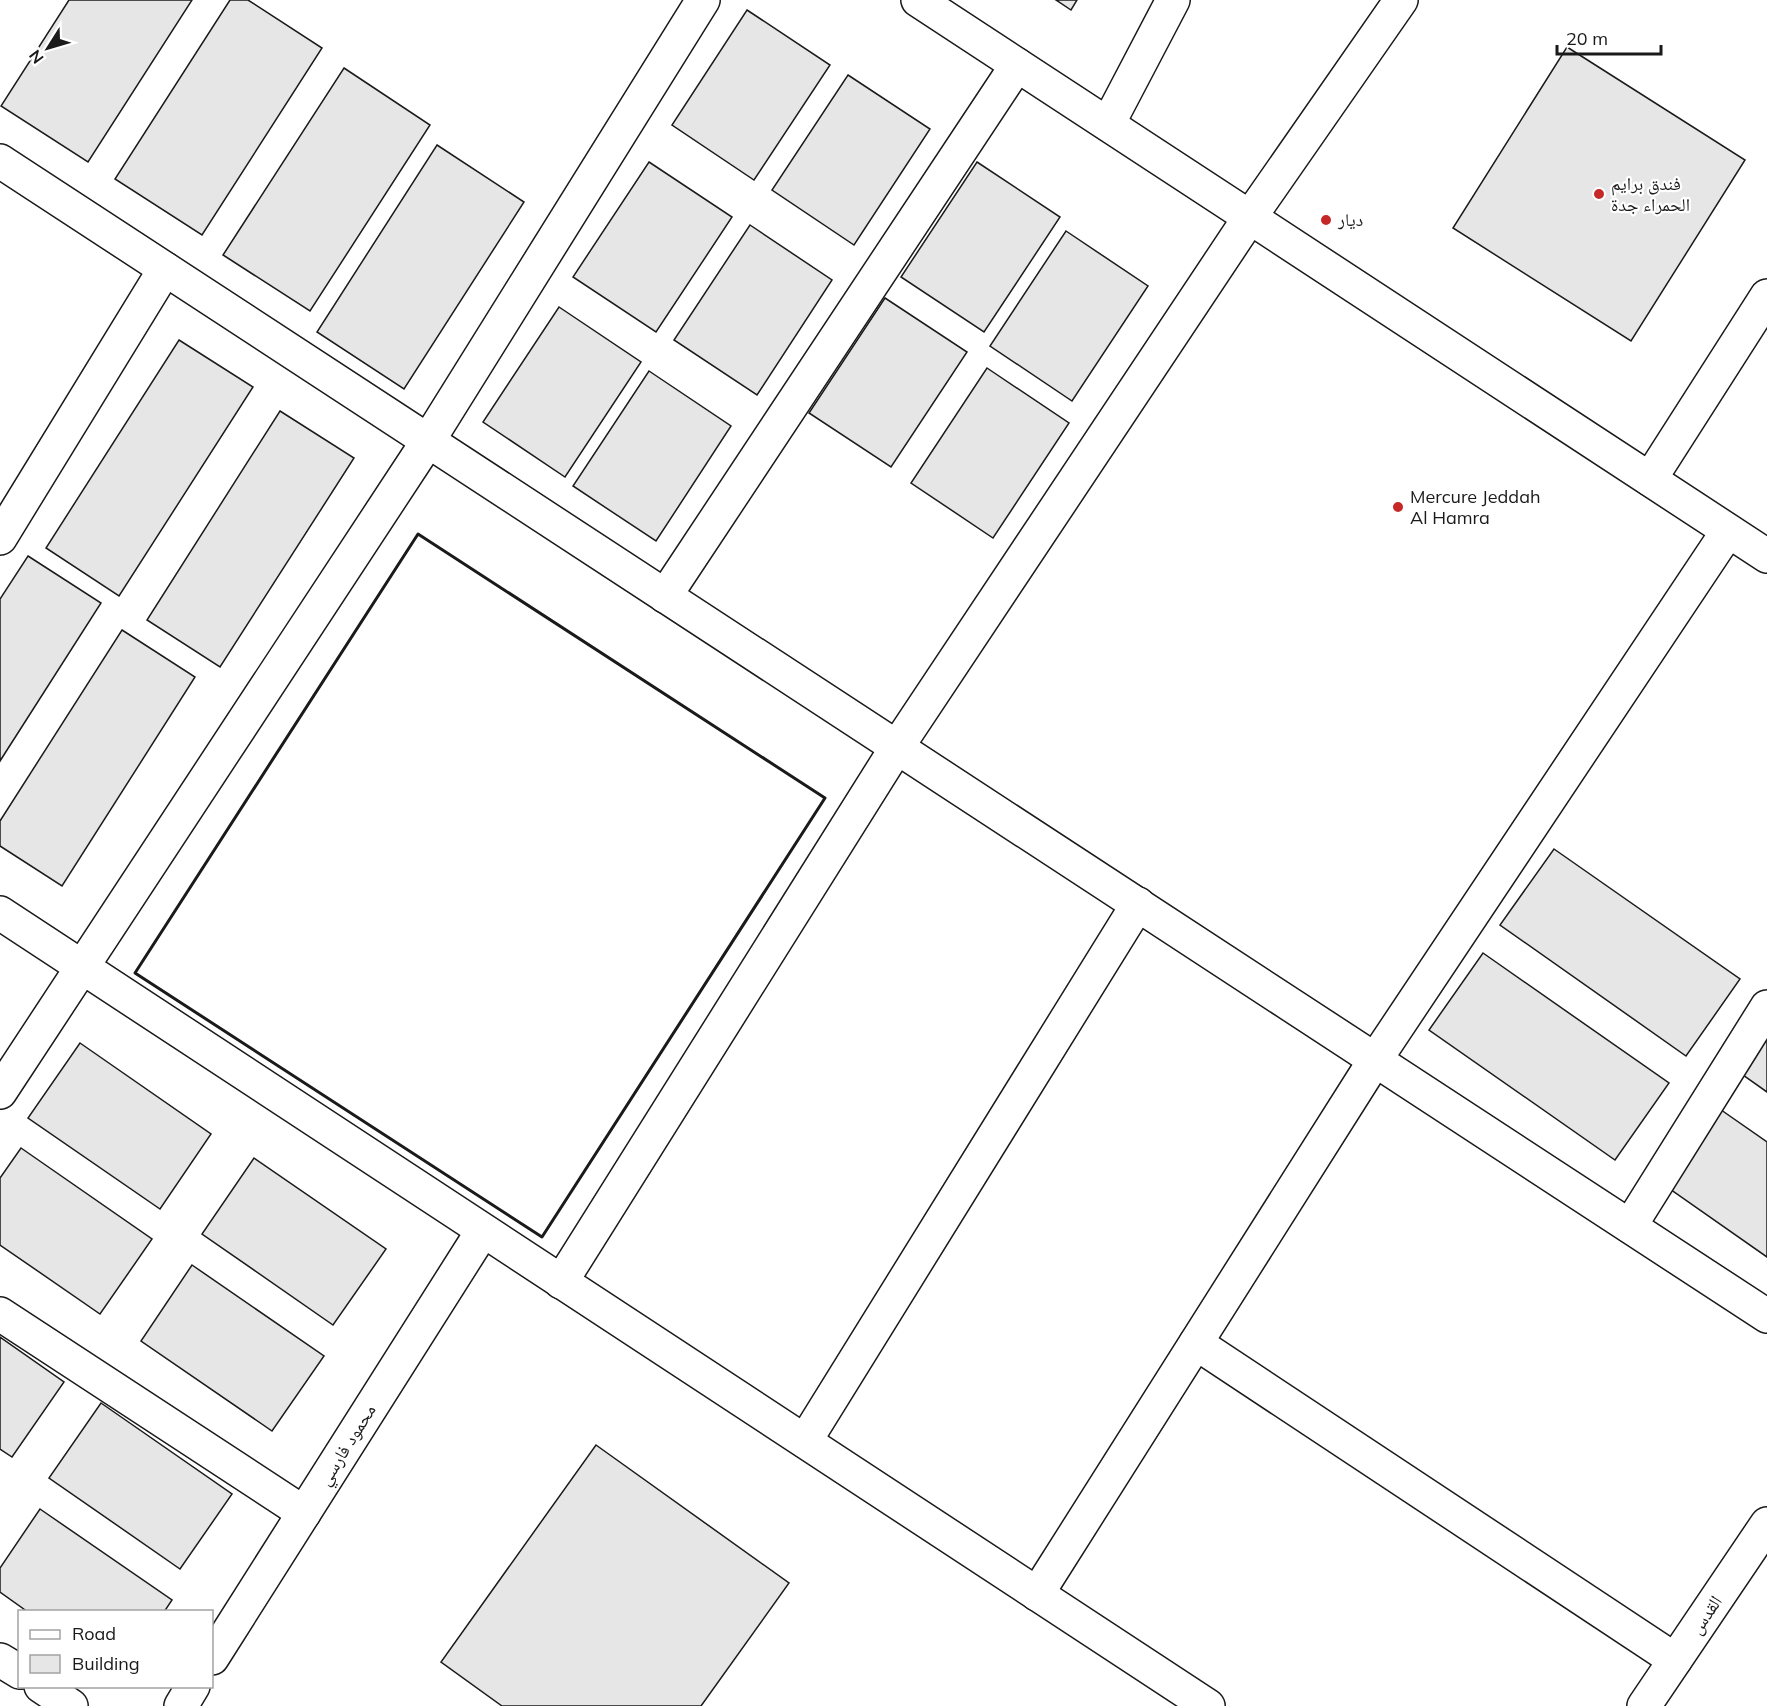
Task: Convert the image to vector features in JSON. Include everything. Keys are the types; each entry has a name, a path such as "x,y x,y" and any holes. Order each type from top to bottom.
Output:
{"street":[{"path":"0,1092 80,966 428,441 703,0"},
{"path":"918,0 1767,556"},
{"path":"1108,124 1173,0"},
{"path":"561,1282 897,747 1250,217 1401,0"},
{"path":"665,596 1017,65"},
{"path":"0,161 1767,1316"},
{"path":"0,538 165,269"},
{"path":"1650,479 1767,296"},
{"path":"1037,1594 1375,1060 1728,531"},
{"path":"805,1441 1138,904"},
{"path":"0,913 482,1232 1208,1706"},
{"path":"1630,1226 1767,1007"},
{"name":"محمود فارسي","path":"213,1656 482,1232"},
{"path":"0,1314 304,1513"},
{"path":"1196,1343 1675,1660"},
{"name":"القدس","path":"1644,1706 1767,1524"},
{"path":"0,1660 18,1671"},
{"path":"44,1688 71,1706"},
{"path":"181,1706 192,1688"}],"building":[{"path":"69,0 192,0 88,162 1,106"},
{"path":"230,0 248,0 322,48 202,235 115,179"},
{"path":"1056,0 1077,0 1071,10"},
{"path":"747,10 830,65 754,180 672,125"},
{"name":"فندق برايم الحمراء جدة","path":"1567,47 1745,160 1631,341 1453,228"},
{"path":"344,68 430,125 310,311 223,255"},
{"path":"848,75 930,129 854,245 772,190"},
{"path":"437,145 524,202 404,389 317,332"},
{"path":"649,162 732,217 656,332 573,277"},
{"path":"977,162 1060,217 984,332 901,277"},
{"path":"750,225 832,280 757,395 674,340"},
{"path":"1066,231 1148,286 1072,401 990,346"},
{"path":"885,298 967,352 891,467 809,413"},
{"path":"559,307 641,362 565,477 483,422"},
{"path":"179,340 253,387 119,596 46,548"},
{"path":"987,368 1069,423 993,538 911,483"},
{"path":"649,371 731,426 656,541 573,486"},
{"path":"280,411 354,458 220,667 147,620"},
{"path":"28,556 101,603 0,761 0,599"},
{"path":"122,630 195,677 62,886 0,846 0,821"},
{"path":"1554,849 1740,979 1686,1056 1500,925"},
{"path":"1483,953 1669,1083 1615,1160 1429,1030"},
{"path":"1767,1026 1767,1092 1736,1070"},
{"path":"80,1043 211,1134 160,1209 28,1118"},
{"path":"1714,1105 1767,1142 1767,1257 1660,1182"},
{"path":"21,1148 152,1239 100,1314 0,1245 0,1178"},
{"path":"254,1158 386,1249 333,1325 202,1234"},
{"path":"192,1265 324,1356 272,1431 141,1341"},
{"path":"0,1337 64,1382 12,1457 0,1449"},
{"path":"101,1403 232,1494 180,1569 49,1478"},
{"path":"596,1445 789,1583 701,1706 502,1706 441,1662"},
{"path":"40,1509 172,1600 165,1610 25,1610 0,1592 0,1568"}],"wall":[{"path":"418,534 825,798 542,1237 135,973 418,534"}],"place":[{"name":"فندق برايم الحمراء جدة","path":"1599,194"},
{"name":"ديار","path":"1326,220"},
{"name":"Mercure Jeddah Al Hamra","path":"1398,507"}]}
